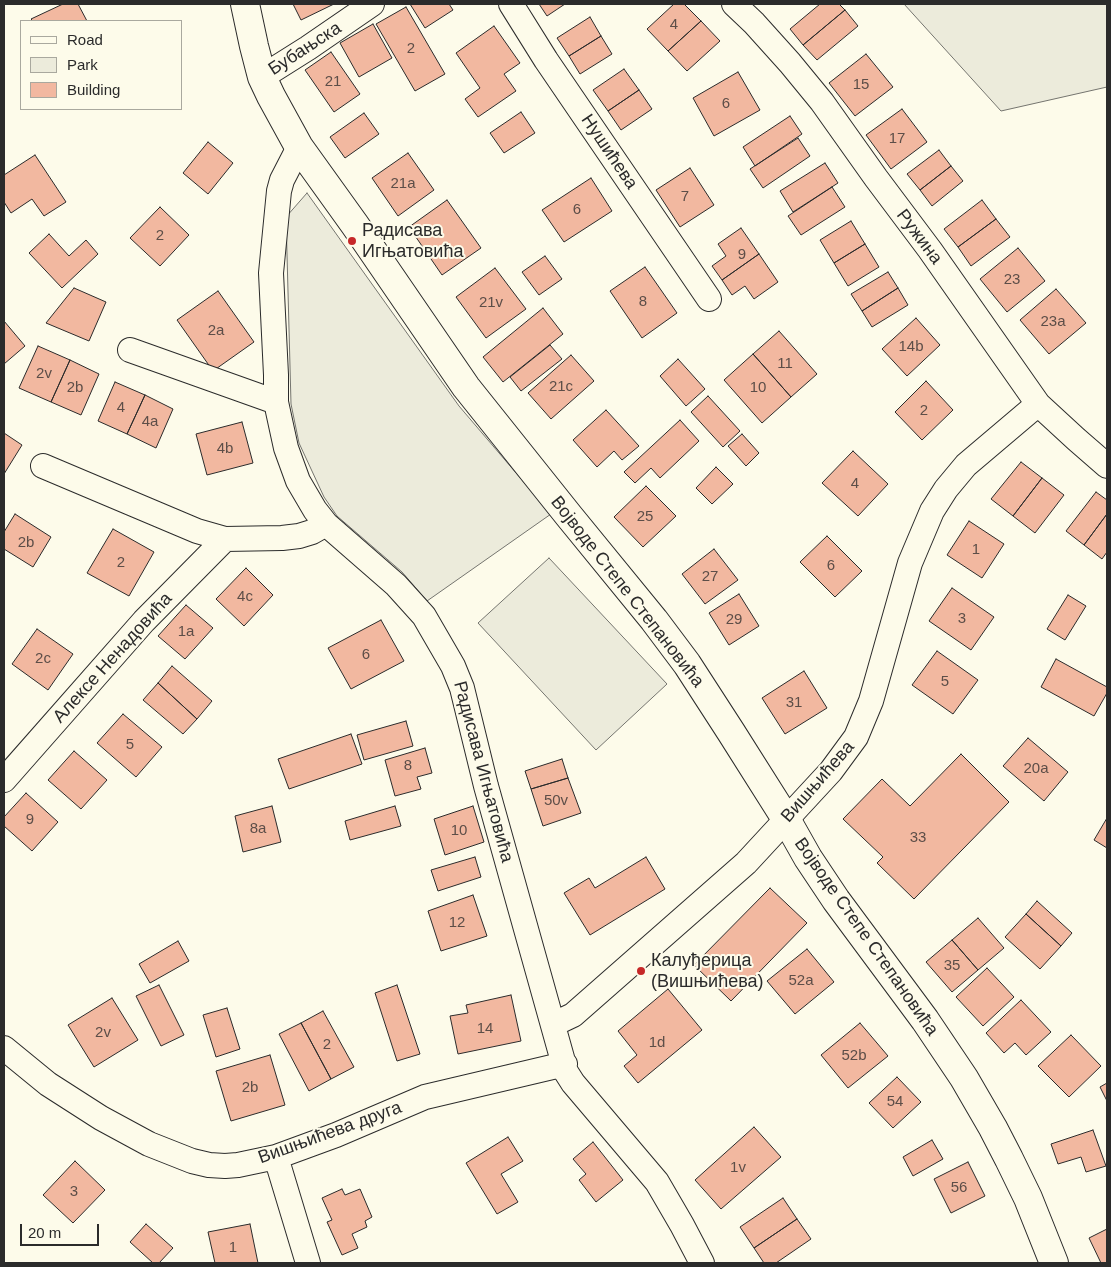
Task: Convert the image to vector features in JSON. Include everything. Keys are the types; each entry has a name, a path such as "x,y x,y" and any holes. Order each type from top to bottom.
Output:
{"street":[{"name":"Војводе Степе Степановића","path":"245,4 262,77 270,96 299,147 466,387 654,620 687,664 732,732 808,858 836,900 925,1020 964,1078 993,1128 1028,1198 1054,1263"},
{"name":"Бубањска","path":"262,77 372,4"},
{"name":"Нушићева","path":"511,4 552,69 709,299"},
{"name":"Ружина","path":"734,4 790,63 822,102 930,250 1038,404 1107,466"},
{"name":"Радисава Игњатовића","path":"299,147 282,180 279,192 271,273 276,402 286,448 298,481 315,510 326,524 396,585 424,616 453,666 462,688 486,786 566,1072 573,1083 657,1182 702,1263"},
{"path":"130,350 276,402"},
{"name":"Вишњићева","path":"554,1024 573,1015 746,863 832,771 856,737 871,701 910,563 932,511 946,489 966,465 1038,404"},
{"path":"43,466 197,531 225,539 299,536 312,532 326,524"},
{"name":"Алексе Ненадовића","path":"4,780 144,621 225,539"},
{"name":"Вишњићева друга","path":"4,1048 48,1084 101,1118 149,1144 192,1161 225,1166 276,1157 336,1135 425,1097 565,1064"},
{"path":"276,1157 308,1263"}],"green space":[{"path":"904,4 1107,4 1107,87 1001,111"},
{"path":"307,193 459,406 551,514 427,601 402,572 337,516 324,497 299,443 291,404 286,217"},
{"path":"549,558 667,684 596,750 478,623"}],"building":[{"path":"63,4 78,4 86,20 32,20"},
{"path":"293,4 334,4 301,20"},
{"path":"410,4 449,4 453,10 425,28"},
{"path":"539,4 565,4 547,16"},
{"path":"674,4 684,4 701,21 668,51 647,29"},
{"path":"820,4 839,4 845,10 803,45 790,29"},
{"path":"406,7 445,74 415,91 376,24"},
{"path":"845,10 858,26 817,60 803,45"},
{"path":"590,17 601,36 569,56 557,38"},
{"path":"701,21 720,41 687,71 668,51"},
{"path":"373,24 392,58 359,77 340,43"},
{"path":"494,26 520,63 504,74 516,91 478,117 465,99 480,88 456,53"},
{"path":"601,36 612,54 580,74 569,56"},
{"path":"331,52 360,94 334,112 305,70"},
{"path":"866,54 893,87 855,116 829,83"},
{"path":"624,69 639,90 608,111 593,90"},
{"path":"738,72 760,110 714,136 693,98"},
{"path":"639,90 652,109 621,130 608,111"},
{"path":"902,109 927,142 891,169 866,135"},
{"path":"521,112 535,133 504,153 490,133"},
{"path":"364,113 379,134 345,158 330,137"},
{"path":"790,116 802,134 755,166 743,147"},
{"path":"798,138 810,156 763,188 750,169"},
{"path":"208,142 233,163 208,194 183,173"},
{"path":"939,150 951,166 920,190 907,174"},
{"path":"408,153 434,190 398,216 372,178"},
{"path":"35,155 66,202 44,216 32,199 11,213 4,202 4,175"},
{"path":"825,163 838,183 793,212 780,191"},
{"path":"951,166 963,181 932,206 920,190"},
{"path":"690,168 714,205 680,227 656,190"},
{"path":"591,178 612,211 564,242 542,210"},
{"path":"832,187 845,207 801,235 788,216"},
{"path":"447,200 481,248 442,275 409,227"},
{"path":"982,200 996,219 958,247 944,229"},
{"path":"160,207 189,235 160,266 130,238"},
{"path":"996,219 1010,237 971,266 958,247"},
{"path":"851,221 865,244 834,263 820,240"},
{"path":"741,228 759,254 722,280 712,266 726,256 718,244"},
{"path":"49,234 69,256 86,240 98,254 62,288 29,253"},
{"path":"865,244 879,267 848,286 834,263"},
{"path":"1018,248 1045,281 1007,312 980,279"},
{"path":"759,254 778,282 754,299 745,286 732,295 722,280"},
{"path":"545,256 562,279 539,295 522,272"},
{"path":"645,267 677,313 642,338 610,291"},
{"path":"495,268 526,309 486,338 456,297"},
{"path":"888,272 898,288 862,311 851,294"},
{"path":"74,288 106,302 89,341 46,323"},
{"path":"898,288 908,305 872,327 862,311"},
{"path":"1056,289 1086,323 1049,354 1020,320"},
{"path":"218,291 254,342 213,371 177,320"},
{"path":"543,308 563,334 503,382 483,357"},
{"path":"916,318 940,345 907,376 882,349"},
{"path":"4,321 25,346 4,364"},
{"path":"779,331 817,374 791,397 753,354"},
{"path":"550,345 562,359 521,391 510,377"},
{"path":"38,346 70,360 51,402 19,388"},
{"path":"753,354 791,397 762,423 724,380"},
{"path":"571,355 594,381 551,419 528,393"},
{"path":"678,359 705,389 686,406 660,376"},
{"path":"70,360 99,374 81,415 51,402"},
{"path":"926,381 953,410 922,440 895,412"},
{"path":"115,382 145,395 127,434 98,421"},
{"path":"145,395 173,409 156,448 127,434"},
{"path":"708,396 740,431 723,447 691,412"},
{"path":"606,410 639,446 622,460 614,451 597,467 573,440"},
{"path":"680,420 699,441 660,478 651,468 635,483 624,472"},
{"path":"242,422 253,463 207,475 196,434"},
{"path":"4,433 22,445 4,474"},
{"path":"742,434 759,453 746,466 728,446"},
{"path":"853,451 888,484 858,516 822,483"},
{"path":"1021,462 1042,478 1013,516 991,499"},
{"path":"716,467 733,484 712,504 696,488"},
{"path":"1042,478 1064,495 1035,533 1013,516"},
{"path":"646,486 676,516 643,547 614,517"},
{"path":"1096,492 1107,500 1107,514 1084,545 1066,531"},
{"path":"15,514 51,537 33,567 4,549 4,532"},
{"path":"1107,514 1107,552 1102,559 1084,545"},
{"path":"969,521 1004,544 982,578 947,555"},
{"path":"113,529 154,552 129,596 87,573"},
{"path":"827,536 862,571 835,597 800,562"},
{"path":"714,549 738,580 705,604 682,574"},
{"path":"246,568 273,595 244,626 216,599"},
{"path":"952,588 994,617 971,650 929,621"},
{"path":"739,594 759,626 729,645 709,613"},
{"path":"1068,595 1086,606 1065,640 1047,629"},
{"path":"186,605 213,628 185,659 158,636"},
{"path":"381,620 404,661 351,689 328,648"},
{"path":"37,629 73,654 48,690 12,664"},
{"path":"937,651 978,680 953,714 912,685"},
{"path":"1056,659 1107,687 1107,693 1094,716 1041,687"},
{"path":"172,666 212,701 197,719 158,683"},
{"path":"804,671 827,708 785,734 762,698"},
{"path":"158,683 197,719 183,734 143,700"},
{"path":"123,714 162,747 136,777 97,743"},
{"path":"406,721 413,746 364,760 357,735"},
{"path":"351,734 362,764 289,789 278,759"},
{"path":"1028,738 1068,772 1044,801 1003,766"},
{"path":"425,748 432,773 417,777 421,789 395,796 385,760"},
{"path":"74,751 107,780 81,809 48,780"},
{"path":"961,754 1009,802 914,899 877,863 883,857 843,819 882,779 910,806"},
{"path":"562,759 568,778 531,789 525,771"},
{"path":"568,778 581,813 543,826 531,789"},
{"path":"26,793 58,822 32,851 4,826 4,817"},
{"path":"272,806 281,842 243,852 235,816"},
{"path":"395,806 401,826 350,840 345,821"},
{"path":"473,806 484,842 445,855 434,819"},
{"path":"1107,818 1107,848 1094,840"},
{"path":"475,857 481,877 438,891 431,870"},
{"path":"646,857 665,889 590,935 564,893 589,878 595,888"},
{"path":"770,888 807,923 731,1001 694,965"},
{"path":"473,895 487,936 441,951 428,911"},
{"path":"1037,901 1072,933 1061,946 1026,914"},
{"path":"1026,914 1061,946 1040,969 1005,937"},
{"path":"978,918 1004,948 978,970 952,940"},
{"path":"952,940 978,970 952,992 926,962"},
{"path":"178,941 189,961 150,983 139,964"},
{"path":"807,949 834,982 795,1014 767,981"},
{"path":"987,968 1014,997 983,1026 956,997"},
{"path":"159,985 184,1035 161,1046 136,996"},
{"path":"397,985 420,1054 397,1061 375,993"},
{"path":"668,989 702,1030 638,1083 624,1066 637,1055 618,1031"},
{"path":"511,995 521,1041 458,1054 450,1016 468,1013 466,1005"},
{"path":"112,998 138,1040 94,1067 68,1025"},
{"path":"1021,1000 1051,1032 1026,1055 1015,1043 1004,1053 986,1033"},
{"path":"227,1008 240,1049 216,1057 203,1015"},
{"path":"323,1011 354,1067 331,1079 301,1023"},
{"path":"301,1023 331,1079 309,1091 279,1034"},
{"path":"860,1023 888,1056 848,1088 821,1055"},
{"path":"1071,1035 1101,1066 1069,1097 1038,1066"},
{"path":"270,1055 285,1105 231,1121 216,1071"},
{"path":"897,1077 921,1102 893,1128 869,1103"},
{"path":"1107,1083 1107,1101 1100,1087"},
{"path":"754,1127 781,1157 721,1209 695,1180"},
{"path":"1093,1130 1106,1166 1086,1172 1081,1157 1058,1164 1051,1144"},
{"path":"508,1137 523,1161 501,1174 518,1202 497,1214 466,1163"},
{"path":"932,1140 943,1159 913,1176 903,1157"},
{"path":"593,1142 623,1180 596,1202 579,1180 586,1174 573,1159"},
{"path":"75,1161 105,1190 73,1223 43,1195"},
{"path":"968,1162 985,1196 951,1213 934,1179"},
{"path":"342,1189 345,1195 360,1189 372,1217 365,1221 367,1227 352,1234 358,1248 342,1255 327,1222 332,1220 322,1198"},
{"path":"783,1198 797,1219 754,1248 740,1227"},
{"path":"797,1219 811,1239 776,1263 764,1263 754,1248"},
{"path":"146,1224 173,1248 159,1263 153,1263 130,1242"},
{"path":"250,1224 258,1263 215,1263 208,1232"},
{"path":"1107,1229 1107,1263 1101,1263 1089,1238"}],"place":[{"name":"Радисава Игњатовића","path":"352,241"},
{"name":"Калуђерица (Вишњићева)","path":"641,971"}]}
